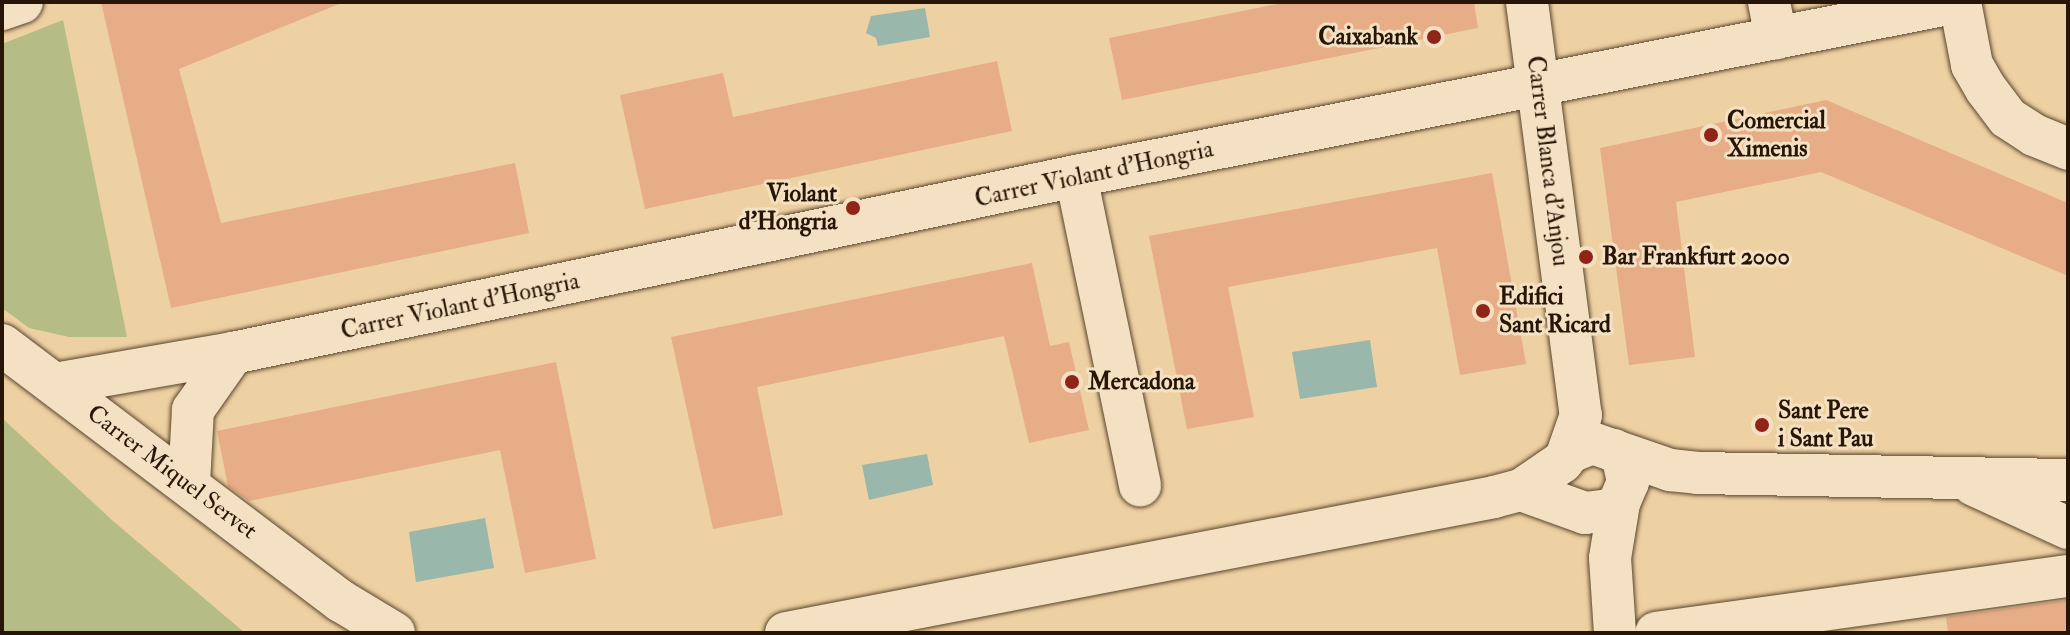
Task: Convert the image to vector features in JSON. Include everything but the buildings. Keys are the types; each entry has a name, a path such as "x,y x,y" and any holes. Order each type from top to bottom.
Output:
{"street":[{"path":"2,9 22,2"},
{"name":"Carrer Blanca d'Anjou","path":"1527,2 1586,445"},
{"path":"1959,2 1972,65 1986,89 2008,118 2034,135 2068,149"},
{"name":"Carrer Violant d'Hongria","path":"55,384 233,353 1076,176 1540,85 1773,20 1959,2"},
{"path":"1076,176 1140,485"},
{"name":"Carrer Miquel Servet","path":"2,345 189,483 341,601 394,633"},
{"path":"189,483 193,410 233,353"},
{"path":"1586,445 1670,470 1962,480 2068,480"},
{"path":"1521,490 1586,445"},
{"path":"1586,445 1627,470 1600,504 1610,558 1615,633"},
{"path":"1586,445 1558,485 1600,504"},
{"path":"786,633 1521,490 1600,504 1670,470"},
{"path":"1962,480 2068,528"},
{"path":"1656,633 2068,576"},
{"name":"Carrer Miquel Servet","path":"341,601 369,633"}],"green space":[{"path":"63,20 127,337 69,337 29,328 2,308 2,44"},
{"path":"2,418 113,521 245,633 2,633"}],"shaded area":[{"path":"925,8 930,37 878,46 876,38 866,33 871,16"},
{"path":"1370,340 1377,387 1300,399 1292,352"},
{"path":"927,454 933,485 869,500 862,465"},
{"path":"485,518 494,568 416,582 409,532"}],"place":[{"name":"Caixabank","path":"1434,37"},
{"name":"Comercial Ximenis","path":"1711,135"},
{"name":"Violant d'Hongria","path":"853,208"},
{"name":"Bar Frankfurt 2000","path":"1586,257"},
{"name":"Edifici Sant Ricard","path":"1483,311"},
{"name":"Mercadona","path":"1072,382"},
{"name":"Sant Pere i Sant Pau","path":"1762,425"}]}
